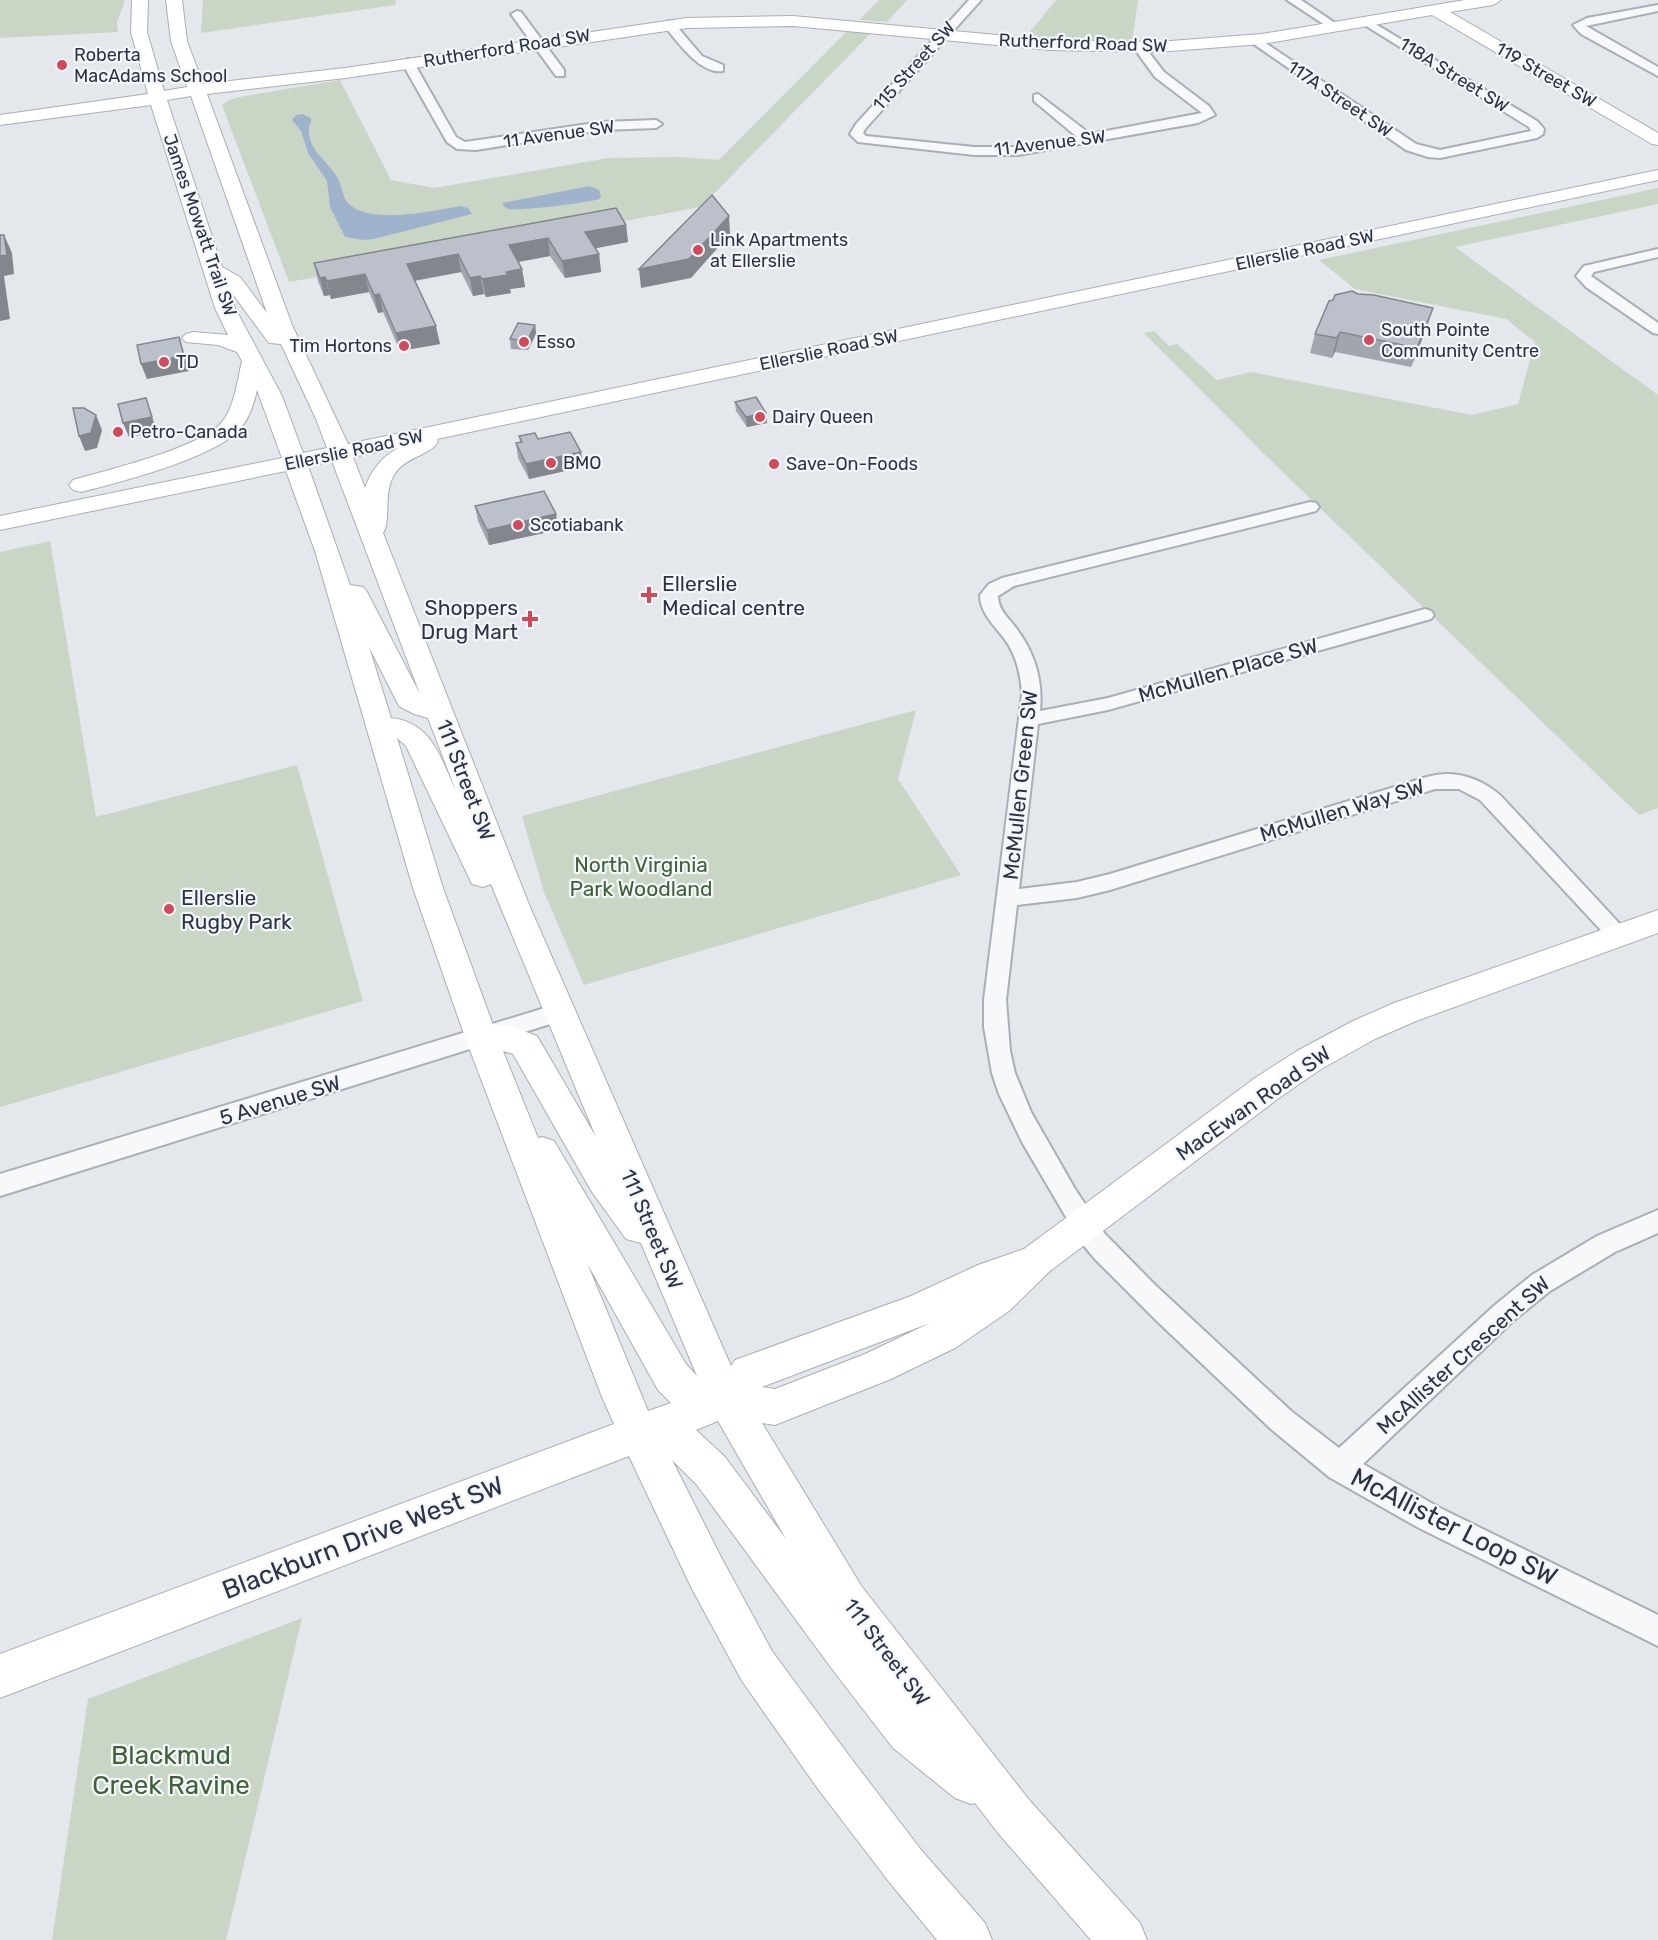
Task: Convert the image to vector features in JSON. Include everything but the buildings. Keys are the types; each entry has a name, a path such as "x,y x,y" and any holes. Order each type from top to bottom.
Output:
{"main road":[{"name":"James Mowatt Trail SW","path":"174,0 179,41 174,100 213,272 225,308 271,396 309,443"},
{"name":"Rutherford Road SW","path":"0,120 174,100 669,24 772,21 1050,45 1140,48 1254,40 1495,0"},
{"path":"1491,31 1481,22 1479,13 1495,0"},
{"name":"James Mowatt Trail SW","path":"140,7 139,32 143,53 231,187 282,325 297,357 309,443"},
{"path":"140,7 158,46"},
{"name":"119 Street SW","path":"1442,9 1491,31 1658,126"},
{"name":"119 Street SW","path":"1442,9 1658,140"},
{"path":"659,11 669,24"},
{"path":"174,77 174,100"},
{"path":"196,141 215,172 231,187"},
{"name":"Ellerslie Road SW","path":"843,328 1178,263 1658,164"},
{"name":"Ellerslie Road SW","path":"0,501 818,343 1658,175"},
{"path":"213,272 238,264 254,250"},
{"path":"213,272 225,274 235,281 262,324 297,357"},
{"path":"818,343 827,343 963,312 1052,286"},
{"path":"81,485 183,454 212,440 231,426 243,404 249,355 221,339 193,338 212,329 225,308"},
{"name":"Ellerslie Road SW","path":"309,443 510,417 551,409 818,343"},
{"path":"375,548 372,501 385,470 411,448 510,417"},
{"path":"0,523 74,499 309,443 303,488"},
{"name":"111 Street SW","path":"309,443 375,548 527,938 661,1250 714,1404 847,1602 1014,1817 1123,1940"},
{"path":"0,523 269,473 291,475 303,488 327,551 428,888 481,1037 503,1093 650,1429 707,1574 757,1666 870,1820 968,1940"},
{"path":"0,508 50,492"},
{"path":"327,551 357,596 409,700 417,705 439,711"},
{"path":"381,727 393,726 402,729 418,742 488,887 513,925 527,938"},
{"name":"MacEwan Road SW","path":"714,1404 775,1407 879,1367 942,1336 977,1314 1037,1260 1267,1088 1332,1047 1414,1008 1658,921"},
{"path":"481,1037 507,1038 525,1045 604,1181 630,1218 661,1250"},
{"path":"503,1093 541,1148 672,1377 714,1404"},
{"name":"Blackburn Drive West SW","path":"0,1676 714,1404"},
{"path":"650,1429 711,1471 847,1654 909,1732 1014,1817"}],"street":[{"name":"115 Street SW","path":"856,134 975,0"},
{"path":"1293,0 1335,27"},
{"path":"1658,8 1587,21 1579,25 1585,32 1658,72"},
{"path":"517,14 560,73"},
{"name":"118A Street SW","path":"1367,22 1533,124 1539,132 1531,137 1447,153 1428,153"},
{"path":"669,24 698,58 719,68"},
{"name":"117A Street SW","path":"1254,40 1411,147 1428,153"},
{"name":"11 Avenue SW","path":"856,134 858,137 872,141 986,151 1034,149 1198,119 1209,115 1205,109 1155,71 1146,61 1140,48"},
{"name":"11 Avenue SW","path":"408,63 451,139 462,146 486,145 602,126 656,124"},
{"path":"1038,98 1088,140"},
{"path":"1658,253 1589,268 1583,276 1591,284 1658,330"},
{"name":"McMullen Green SW","path":"1085,1226 1024,1126 1007,1090 1001,1071 995,1035 995,1000 1032,694 1027,667 1012,635 991,608 988,599 991,591 1008,582 1310,507"},
{"name":"McMullen Place SW","path":"1030,719 1108,704 1425,615"},
{"name":"McMullen Way SW","path":"1009,898 1092,887 1434,782 1459,780 1476,787 1494,801 1619,935"},
{"name":"5 Avenue SW","path":"0,1185 558,1013"},
{"name":"McAllister Crescent SW","path":"1339,1467 1504,1313 1534,1288 1606,1244 1658,1221"},
{"name":"McAllister Loop SW","path":"1085,1226 1103,1250 1281,1420 1339,1467 1400,1503 1658,1632"}],"green space":[{"path":"0,0 125,0 117,22 118,32 0,38"},
{"path":"203,0 396,0 395,5 201,33"},
{"path":"879,0 907,0 887,22 859,20"},
{"path":"1056,0 1138,0 1132,42 1025,38"},
{"path":"847,31 871,33 701,207 289,282 222,105 239,97 340,80 391,180 434,188 609,158 676,157 719,160"},
{"path":"1658,188 1658,204 1455,247 1658,395 1658,808 1639,815 1266,456 1144,333 1154,331 1169,346 1177,344 1217,380 1251,372 1472,415 1518,404 1535,342 1506,319 1355,289 1319,260"},
{"name":"Ellerslie Rugby Park","path":"50,541 96,817 297,765 363,1001 0,1107 0,552"},
{"name":"North Virginia Park Woodland","path":"916,710 898,779 961,875 584,985 544,892 522,816"},
{"name":"Blackmud Creek Ravine","path":"302,1618 226,1940 52,1940 88,1699"}],"water":[{"path":"303,114 311,118 310,138 315,150 337,177 348,203 358,210 371,214 403,215 461,206 468,208 472,214 374,239 345,237 330,207 327,181 308,153 301,131 292,120 296,115"},
{"path":"590,186 599,190 601,196 599,199 539,208 515,209 506,208 502,203"}],"place":[{"name":"Roberta MacAdams School","path":"62,65"},
{"name":"Link Apartments at Ellerslie","path":"698,250"},
{"name":"South Pointe Community Centre","path":"1369,340"},
{"name":"Esso","path":"524,342"},
{"name":"Tim Hortons","path":"404,346"},
{"name":"TD","path":"164,362"},
{"name":"Dairy Queen","path":"760,417"},
{"name":"Petro-Canada","path":"118,432"},
{"name":"BMO","path":"551,463"},
{"name":"Save-On-Foods","path":"774,464"},
{"name":"Scotiabank","path":"518,525"},
{"name":"Ellerslie Medical centre","path":"649,595"},
{"name":"Shoppers Drug Mart","path":"530,619"},
{"name":"Ellerslie Rugby Park","path":"169,909"}]}
